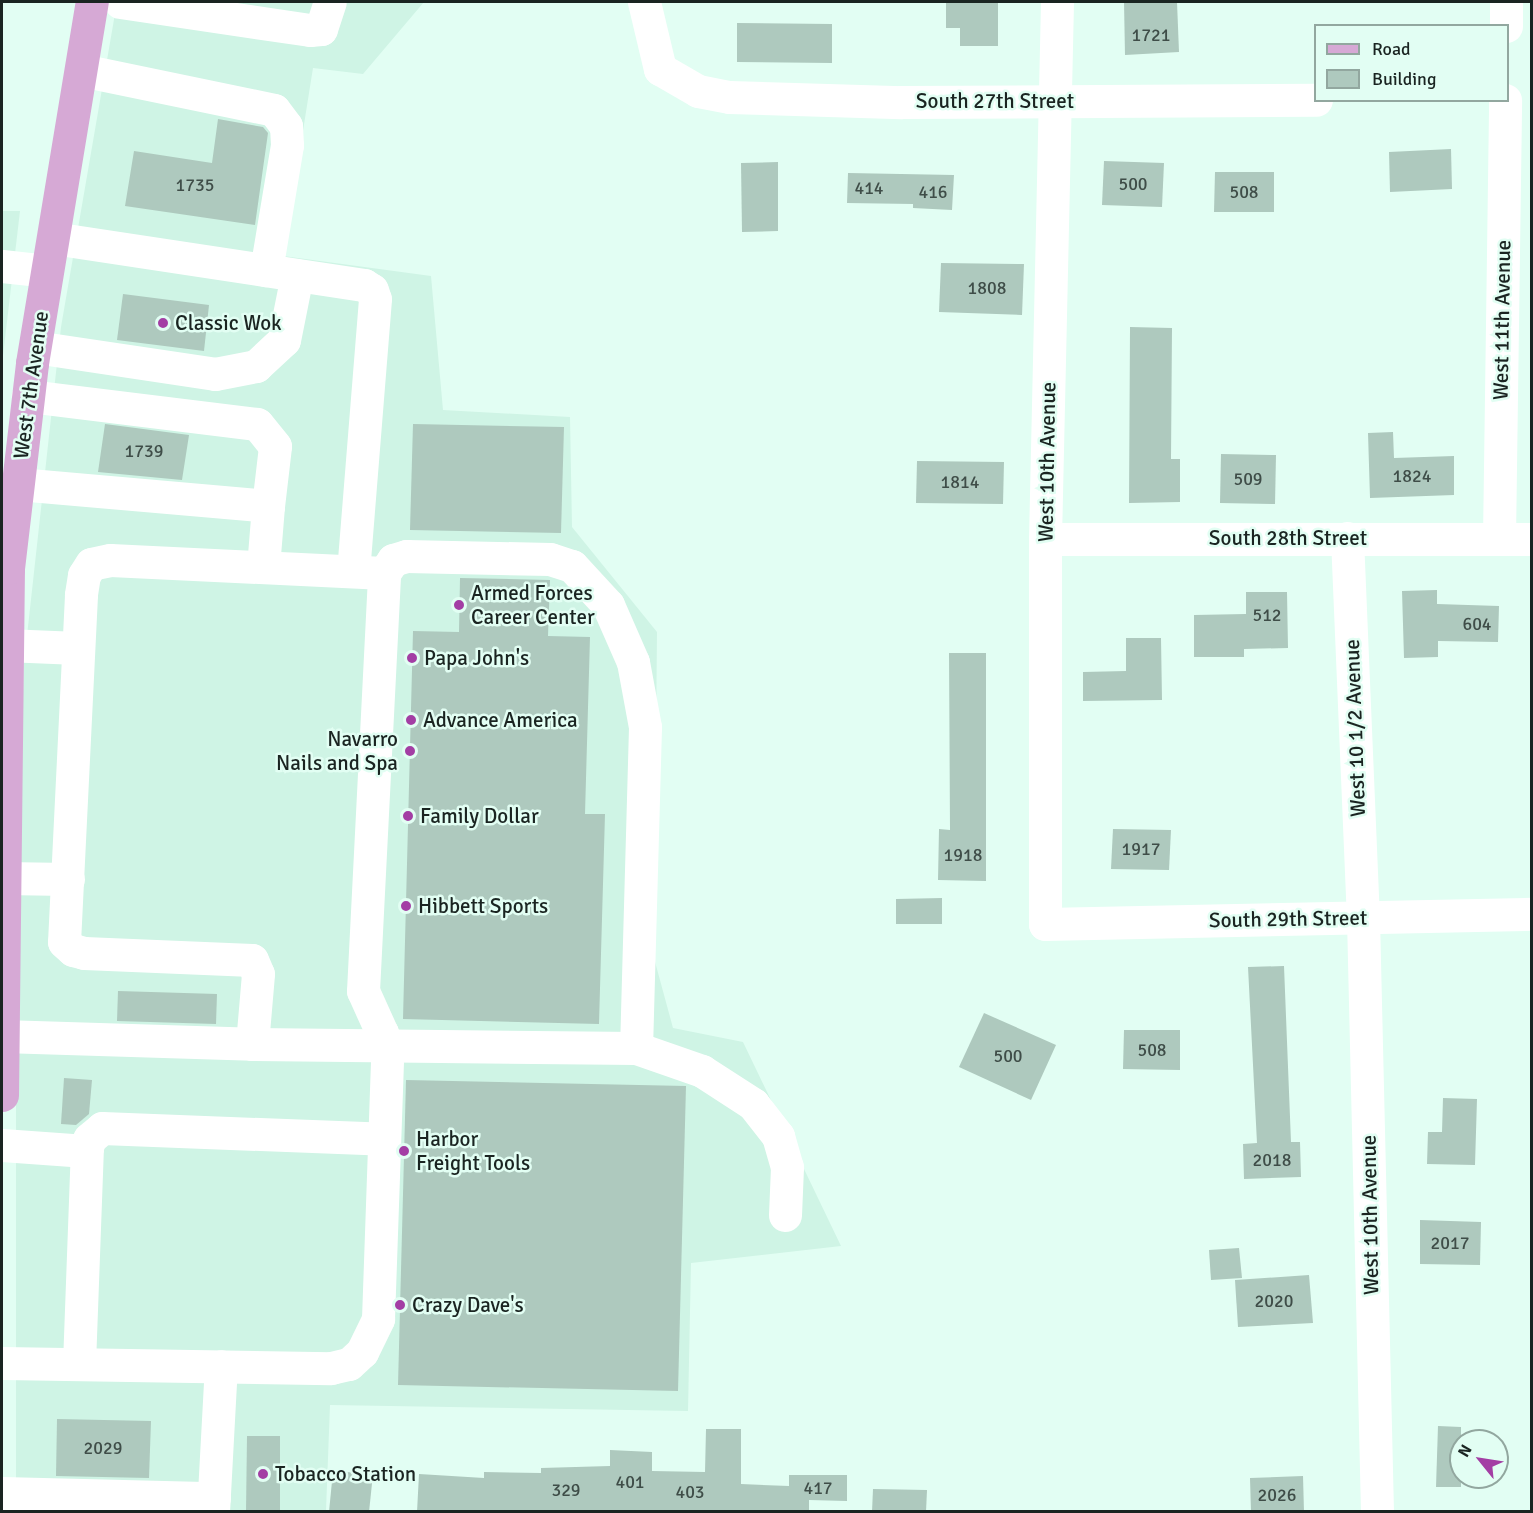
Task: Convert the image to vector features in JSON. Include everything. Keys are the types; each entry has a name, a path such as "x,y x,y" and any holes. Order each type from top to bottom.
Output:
{"main road":[{"name":"West 7th Avenue","path":"2,1095 4,628 28,396 92,2"}],"street":[{"path":"120,2 310,30 321,29 330,2"},
{"name":"South 27th Street","path":"644,2 660,69 677,81 698,91 729,97 1055,101 1314,100"},
{"name":"West 10th Avenue","path":"1045,924 1045,539 1057,2"},
{"path":"1506,2 1506,24"},
{"path":"81,70 274,110 286,126 287,145 266,270"},
{"path":"1509,100 1532,99"},
{"name":"West 11th Avenue","path":"1499,538 1506,102"},
{"path":"2,1363 331,1368 349,1364 362,1352 378,1319 385,1047 363,991 368,572 375,299 364,285 53,238"},
{"path":"2,266 47,271"},
{"path":"35,347 215,374 256,366 284,340 297,274"},
{"path":"28,396 257,424 275,446 263,567"},
{"path":"18,484 268,506"},
{"name":"West 10 1/2 Avenue","path":"1347,538 1363,918"},
{"name":"South 28th Street","path":"1045,539 1532,539"},
{"path":"252,1044 258,974 252,960 73,950 64,942 81,595 84,574 91,564 111,560 368,572 406,556 550,560 572,566 608,605 633,662 645,727 636,1048"},
{"path":"4,628 78,648"},
{"path":"3,878 68,879"},
{"name":"South 29th Street","path":"1045,924 1532,914"},
{"name":"West 10th Avenue","path":"1363,918 1377,1512"},
{"path":"2,1036 385,1047 636,1048 702,1071 753,1104 778,1136 787,1167 785,1215"},
{"path":"79,1364 86,1151 89,1139 102,1128 112,1126 384,1138"},
{"path":"2,1145 86,1151"},
{"path":"2,1493 214,1505 221,1366"}],"shaded area":[{"path":"117,2 424,2 363,74 313,68 283,256 431,276 443,410 570,417 572,527 657,632 654,958 673,1028 743,1042 841,1246 691,1263 688,1411 330,1405 326,1511 16,1512 16,910 24,663 61,327"},
{"path":"2,211 20,211 2,364"}],"building":[{"path":"946,2 998,2 998,46 960,46 960,28 946,28"},
{"path":"1124,2 1177,2 1179,52 1125,55"},
{"path":"737,23 832,24 832,63 737,62"},
{"path":"218,119 263,127 268,133 255,225 125,206 134,151 212,163"},
{"path":"1451,149 1452,189 1390,192 1389,152"},
{"path":"1104,161 1164,163 1162,207 1102,205"},
{"path":"778,162 778,231 742,232 741,163"},
{"path":"1215,172 1274,172 1274,212 1214,212"},
{"path":"848,173 954,175 952,210 913,208 913,204 847,203"},
{"path":"941,263 1024,264 1022,315 939,312"},
{"name":"Classic Wok","path":"123,294 209,305 204,351 117,340"},
{"path":"1130,327 1172,328 1171,459 1180,459 1180,502 1129,503"},
{"path":"105,424 189,435 182,480 98,472"},
{"path":"413,424 564,427 561,533 410,530"},
{"path":"1393,432 1394,458 1454,456 1454,495 1370,498 1368,433"},
{"path":"1221,454 1276,455 1275,504 1220,503"},
{"path":"917,461 1004,462 1003,504 916,503"},
{"path":"460,578 550,580 548,636 590,637 585,814 605,814 599,1024 403,1019 413,631 459,632"},
{"path":"1437,590 1437,604 1499,606 1498,642 1438,641 1438,657 1404,658 1402,591"},
{"path":"1246,592 1287,592 1288,648 1244,649 1244,657 1194,657 1194,615 1246,614"},
{"path":"1126,638 1161,638 1162,700 1083,701 1083,672 1126,671"},
{"path":"949,653 986,653 986,881 938,880 939,829 950,830"},
{"path":"1113,829 1171,830 1169,870 1111,869"},
{"path":"942,898 942,924 896,924 896,899"},
{"path":"1284,966 1291,1142 1300,1142 1301,1177 1244,1179 1243,1144 1257,1143 1248,967"},
{"path":"118,991 217,994 216,1024 117,1021"},
{"path":"984,1013 1056,1045 1031,1100 959,1067"},
{"path":"1124,1030 1180,1030 1180,1070 1123,1069"},
{"path":"64,1078 92,1080 89,1114 76,1125 61,1124"},
{"path":"406,1080 686,1086 678,1391 398,1385"},
{"path":"1443,1098 1477,1099 1475,1165 1427,1164 1428,1132 1442,1132"},
{"path":"1420,1220 1481,1222 1480,1265 1420,1264"},
{"path":"1239,1248 1242,1278 1211,1280 1209,1250"},
{"path":"1309,1275 1313,1323 1238,1327 1235,1280"},
{"path":"57,1419 151,1421 149,1478 56,1476"},
{"path":"1438,1426 1461,1427 1461,1429 1449,1429 1449,1487 1436,1487"},
{"path":"706,1429 741,1429 741,1484 789,1486 789,1475 847,1475 847,1501 809,1500 809,1511 417,1512 419,1474 484,1478 484,1472 541,1473 541,1468 610,1466 610,1450 652,1452 652,1471 705,1472"},
{"name":"Tobacco Station","path":"247,1436 280,1436 280,1512 246,1512"},
{"path":"333,1471 373,1474 369,1512 329,1512"},
{"path":"1303,1476 1304,1512 1251,1512 1250,1478"},
{"path":"873,1489 927,1490 926,1512 872,1512"}],"place":[{"name":"Classic Wok","path":"163,323"},
{"name":"Armed Forces Career Center","path":"459,605"},
{"name":"Papa John's","path":"412,658"},
{"name":"Advance America","path":"411,720"},
{"name":"Navarro Nails and Spa","path":"410,751"},
{"name":"Family Dollar","path":"408,816"},
{"name":"Hibbett Sports","path":"406,906"},
{"name":"Harbor Freight Tools","path":"404,1151"},
{"name":"Crazy Dave's","path":"400,1305"},
{"name":"Tobacco Station","path":"263,1474"}]}
